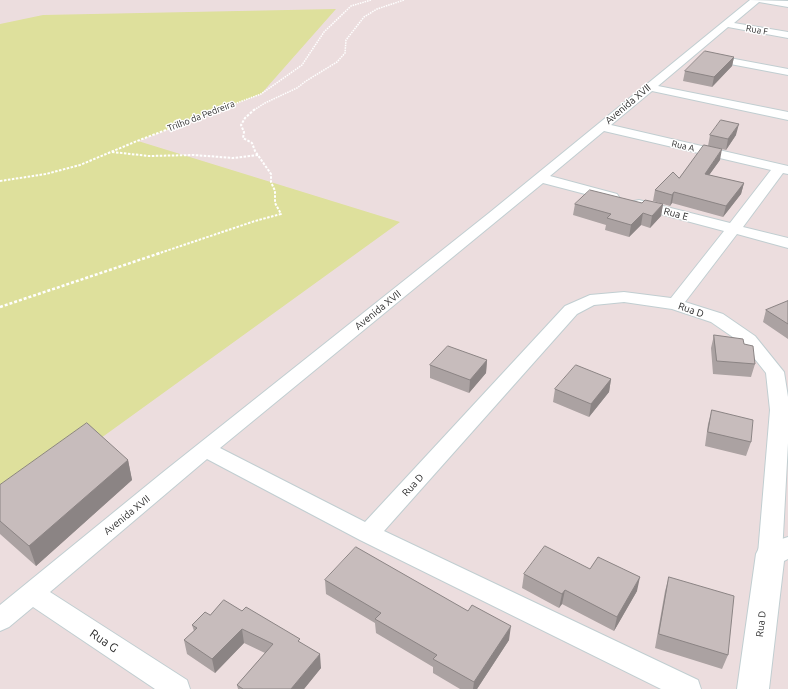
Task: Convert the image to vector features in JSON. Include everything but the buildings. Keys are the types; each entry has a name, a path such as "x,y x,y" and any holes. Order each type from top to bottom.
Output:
{"street":[{"name":"Avenida XVII","path":"0,620 206,450 541,178 689,53 756,0"},
{"path":"760,0 788,4"},
{"name":"Rua F","path":"725,24 788,35"},
{"path":"689,53 788,72"},
{"path":"649,87 788,116"},
{"name":"Rua A","path":"602,127 784,169"},
{"path":"675,304 734,229 784,169"},
{"name":"Rua E","path":"541,178 788,243"},
{"name":"Rua D","path":"368,534 571,310 590,300 624,297 675,304 717,318 748,340 775,372 780,410 779,551 754,689"},
{"path":"206,450 368,534 688,689"},
{"name":"Rua G","path":"32,593 177,689"}],"path":[{"name":"Trilho da Pedreira","path":"0,181 46,174 80,165 262,94 302,65 324,32 351,6 372,0"},
{"path":"0,307 255,221 281,214 275,203 275,191 271,182 271,174 255,151 252,143 243,138 244,132 241,125 244,118 257,108 298,88 338,62 344,55 347,47 346,40 361,18 370,12 404,0"},
{"path":"111,152 149,156 194,155 233,158 259,155"}],"green space":[{"path":"336,9 261,94 138,141 400,222 0,511 0,24 43,15"}]}
